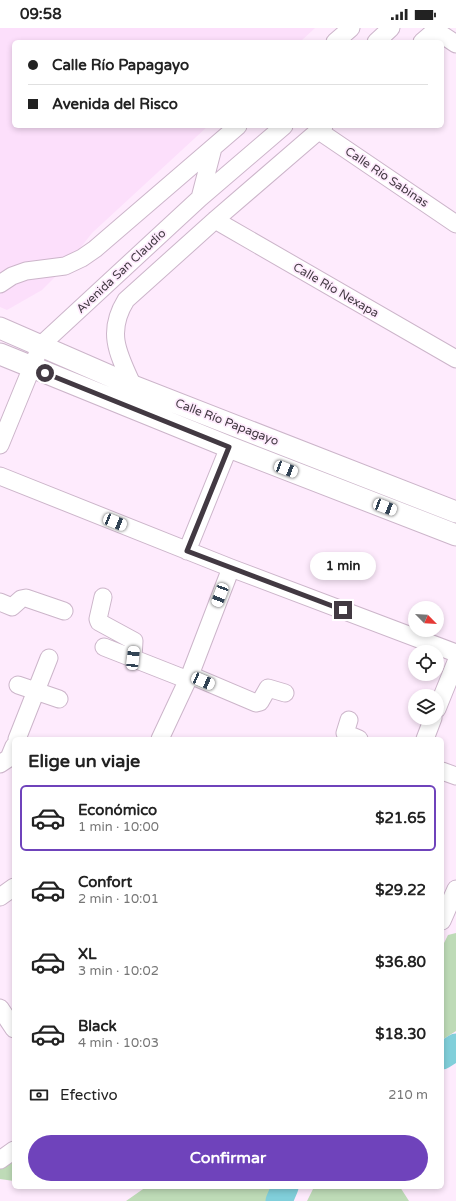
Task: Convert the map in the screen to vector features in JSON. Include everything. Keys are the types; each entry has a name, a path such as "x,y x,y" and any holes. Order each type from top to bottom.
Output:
{"main road":[{"name":"Calle Río Papagayo","path":"0,328 133,386 456,512"},
{"name":"Calle Río Papagayo","path":"0,354 229,447 456,534"}],"street":[{"path":"337,40 352,28"},
{"path":"378,40 391,28"},
{"path":"424,40 437,29 456,44"},
{"path":"6,280 37,269 51,269 65,266 82,258 95,249 236,128"},
{"name":"Avenida San Claudio","path":"0,445 41,345 200,198 282,128"},
{"path":"290,128 290,156"},
{"name":"Avenida San Claudio","path":"133,386 124,366 115,333 119,312 126,300 215,220 322,128"},
{"name":"Calle Río Sabinas","path":"322,128 456,224"},
{"path":"200,198 213,148"},
{"name":"Calle Río Nexapa","path":"215,220 456,359"},
{"path":"187,551 229,447"},
{"path":"0,476 187,551 456,653"},
{"path":"161,737 189,677 231,568"},
{"path":"103,597 98,619 99,622 134,641 133,658"},
{"path":"0,602 12,607 20,599 26,598 64,611"},
{"path":"104,647 258,703 268,688 285,693"},
{"path":"18,737 49,658"},
{"path":"444,692 456,662"},
{"path":"18,684 58,699"},
{"path":"349,720 345,733 354,737"},
{"path":"426,737 430,725"},
{"path":"444,772 456,776"},
{"path":"0,897 12,888"},
{"path":"444,917 456,889"},
{"path":"444,922 456,923"},
{"path":"0,1160 12,1151"}],"shaded area":[{"path":"0,28 315,28 302,40 12,40 12,128 206,128 92,233 67,265 42,290 7,310 0,307"}],"green space":[{"path":"456,933 456,1031 444,1039 444,943 448,935"},
{"path":"12,1157 12,1181 0,1179 0,1166"},
{"path":"143,1189 279,1189 272,1201 126,1201"},
{"path":"313,1189 401,1189 409,1201 307,1201"}],"waterway":[{"path":"444,1055 456,1047"},
{"path":"279,1201 284,1189"}],"route":[{"path":"45,373 229,447 187,551 343,610"}]}
